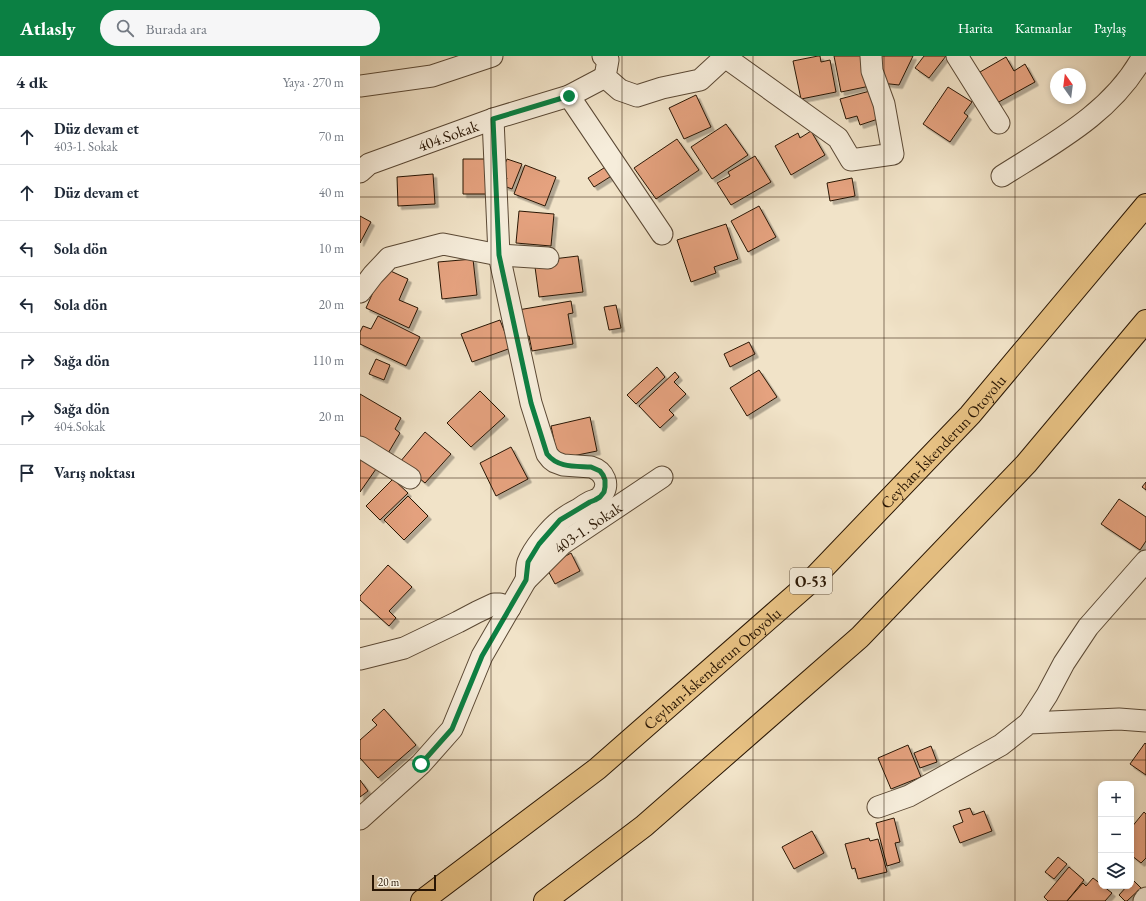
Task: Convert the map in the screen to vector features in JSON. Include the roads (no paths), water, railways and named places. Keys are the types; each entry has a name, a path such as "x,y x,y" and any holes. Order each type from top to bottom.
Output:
{"highway":[{"name":"Ceyhan-İskenderun Otoyolu","path":"422,901 596,769 808,584 970,415 1146,205"},
{"path":"545,901 644,826 860,637 1026,464 1146,320"}],"street":[{"path":"360,86 432,76 492,56"},
{"path":"604,56 608,60 605,77 620,90 637,96 662,88 700,80 726,56 838,138 851,160 893,154 884,104 872,71 871,56"},
{"path":"957,56 999,123"},
{"path":"1002,176 1074,130 1111,99 1138,67 1143,56"},
{"name":"404.Sokak","path":"360,172 369,164 493,119 569,96 605,77"},
{"path":"569,96 662,234"},
{"path":"493,119 499,255 531,403 547,454 551,459 563,465 596,468 600,471 605,480 604,492 600,497 560,520 539,544 528,562 526,580"},
{"path":"360,292 389,258 443,244 499,255 548,258"},
{"path":"360,447 410,478"},
{"name":"403-1. Sokak","path":"360,819 421,764 452,729 482,656 526,580 562,544 662,477"},
{"path":"878,807 908,796 1001,745 1029,723 1088,627 1146,561"},
{"path":"360,659 404,648 494,604 500,604 510,608"},
{"path":"1029,723 1119,719 1146,722"}]}
